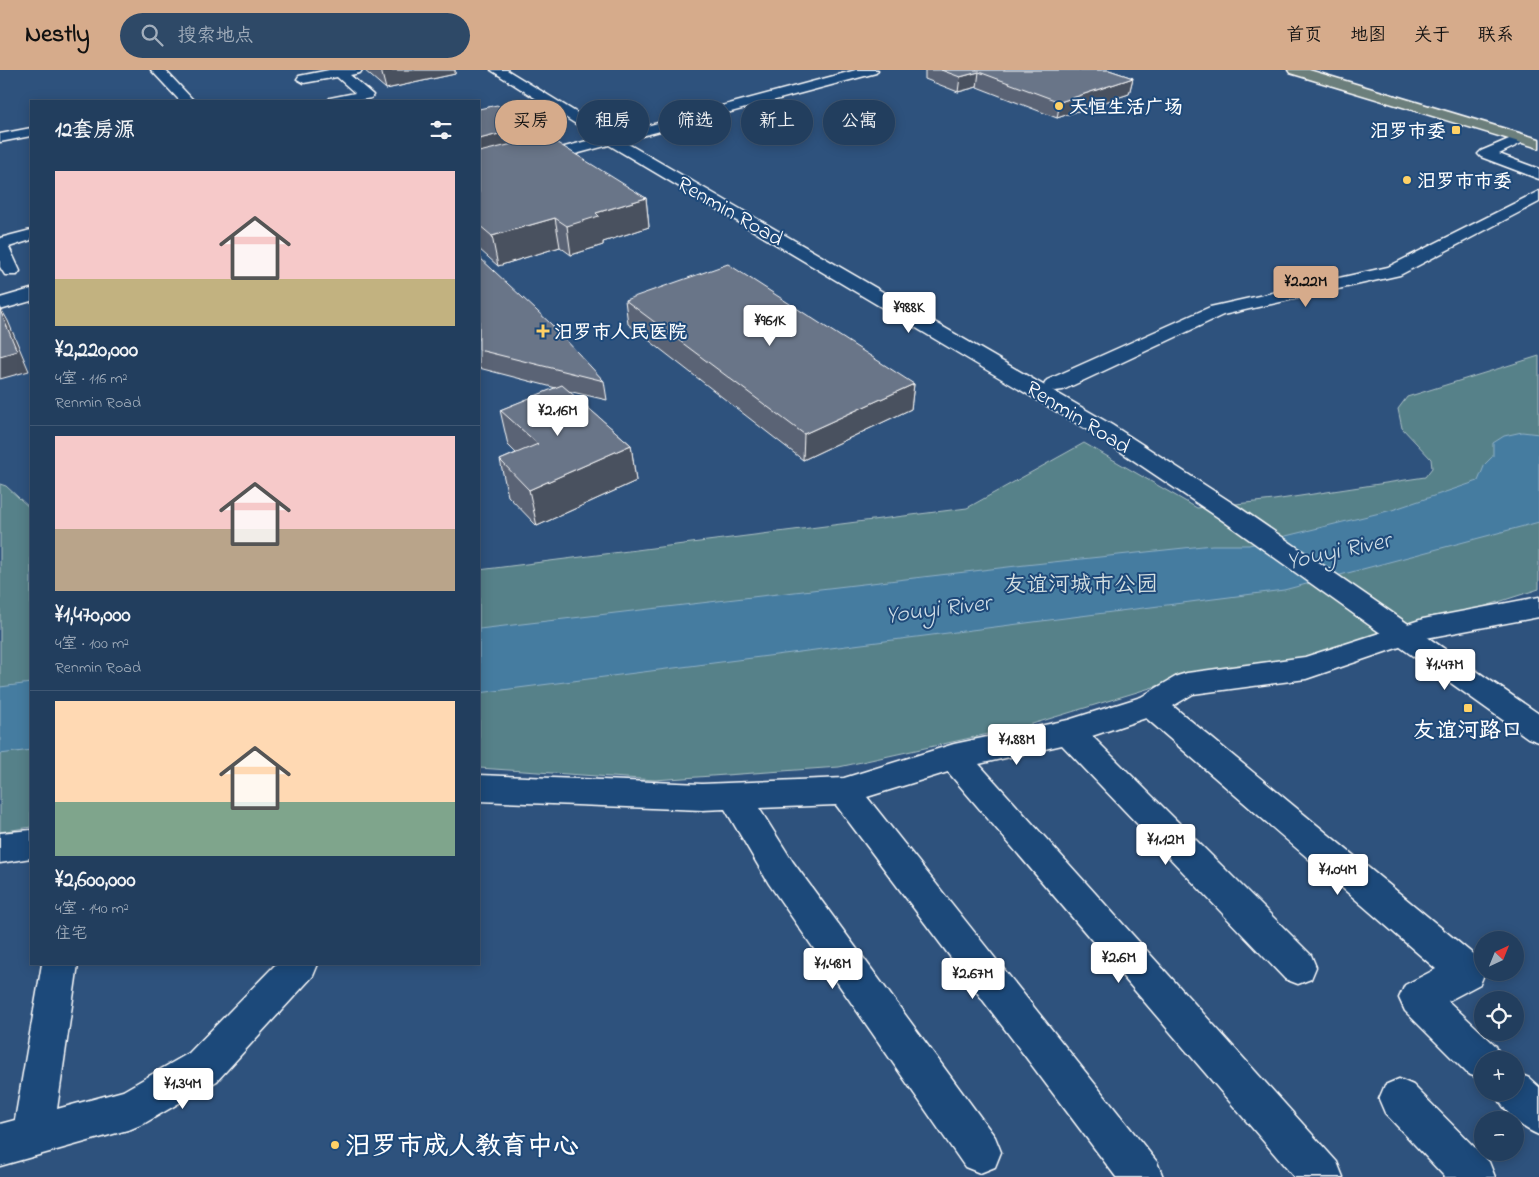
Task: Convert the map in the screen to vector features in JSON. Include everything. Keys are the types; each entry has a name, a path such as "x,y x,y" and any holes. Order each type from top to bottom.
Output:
{"main road":[{"path":"1295,70 1539,144"},
{"path":"1320,70 1539,136"}],"street":[{"path":"158,70 184,100"},
{"path":"304,79 338,71 355,70"},
{"path":"498,70 577,114"},
{"path":"515,70 577,110"},
{"path":"649,124 842,70"},
{"path":"649,125 871,70"},
{"path":"338,71 366,95 340,100"},
{"path":"0,138 30,132"},
{"path":"1521,138 1486,154 1539,174"},
{"path":"480,165 577,142"},
{"path":"480,175 577,145"},
{"name":"Renmin Road","path":"631,145 1242,514"},
{"name":"Renmin Road","path":"632,145 1124,426 1242,514 1383,612 1539,708"},
{"path":"1055,385 1217,311 1394,271 1539,196"},
{"path":"11,271 0,245 30,235"},
{"path":"0,289 30,281"},
{"path":"0,304 30,295"},
{"path":"480,788 702,797 844,792 954,756 1068,732 1151,705 1187,684 1306,668 1413,632 1539,607"},
{"name":"Renmin Road","path":"1413,632 1539,730"},
{"path":"1151,705 1467,972 1418,998 1474,1052"},
{"path":"1068,732 1298,966"},
{"path":"954,756 1322,1177"},
{"path":"844,792 1142,1177"},
{"path":"734,796 781,873 980,1152"},
{"path":"0,848 30,844"},
{"path":"60,965 17,1140 131,1108 204,1066 299,965"},
{"path":"1398,1100 1474,1177"},
{"path":"1524,1101 1539,1115"}],"green space":[{"name":"友谊河城市公园","path":"1539,356 1539,589 1301,661 1183,678 1029,725 839,767 655,780 480,768 480,570 967,508 1084,443 1197,508 1274,500 1425,477 1432,468 1431,459 1402,428 1398,409 1407,397"},
{"path":"0,484 6,486 30,508 30,827 0,832"}],"water":[{"name":"Youyi River","path":"1522,432 1539,434 1539,522 1284,590 480,693 480,629 1025,565 1212,545 1249,545 1392,510 1478,481 1485,464 1493,456 1493,443 1504,436"},
{"path":"30,683 30,750 0,754 0,687"}],"building":[{"path":"941,70 1109,70 1133,78 1060,102 979,72 960,77"},
{"path":"495,105 495,135 480,139 480,109"},
{"path":"508,145 561,145 646,198 596,213 599,216 567,226 555,218 492,236 480,226 480,152"},
{"path":"480,258 551,324 604,381 480,350"},
{"path":"728,264 914,384 804,434 625,300"},
{"path":"0,310 17,351 0,356"},
{"path":"562,385 631,445 529,490 500,460 538,444 500,410"}],"place":[{"name":"天恒生活广场","path":"1059,106"},
{"name":"汨罗市委","path":"1456,130"},
{"name":"汨罗市市委","path":"1407,180"},
{"name":"汨罗市人民医院","path":"543,331"},
{"name":"友谊河路口","path":"1468,708"},
{"name":"汨罗市成人教育中心","path":"335,1145"}]}
